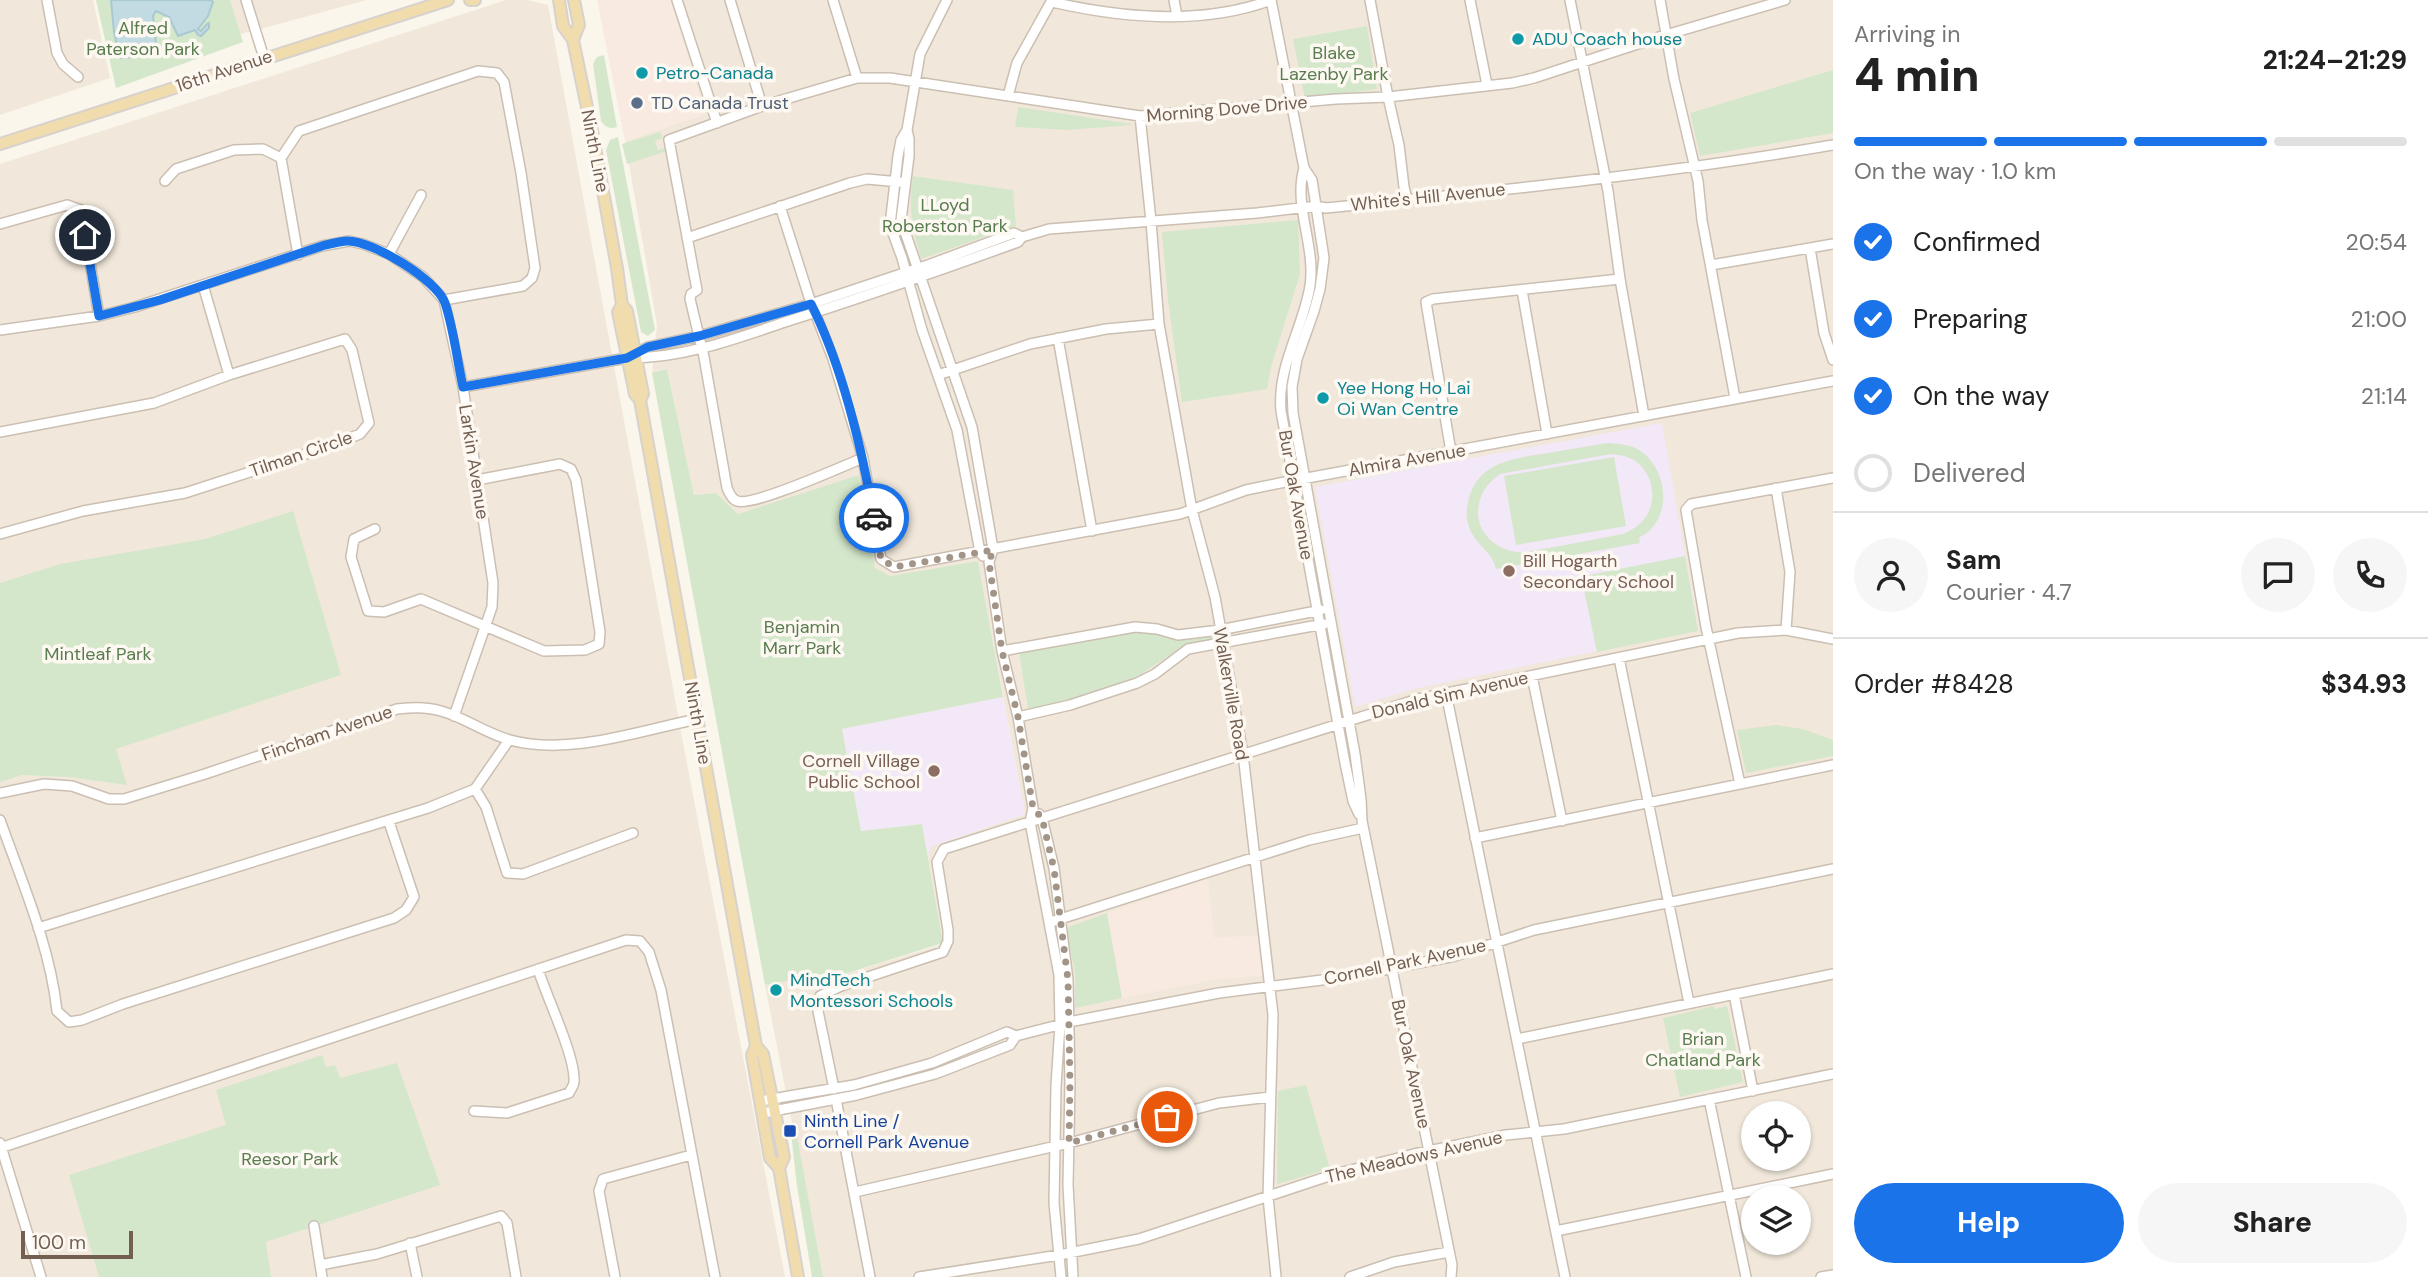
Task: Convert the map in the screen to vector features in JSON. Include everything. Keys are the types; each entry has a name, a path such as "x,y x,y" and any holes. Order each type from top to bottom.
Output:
{"main road":[{"name":"16th Avenue","path":"0,144 448,0"},
{"name":"Ninth Line","path":"559,0 563,26 573,40 593,136 622,304 618,312 633,357 635,394 640,400 756,1046 752,1055 768,1106 771,1158 779,1168 799,1277"},
{"name":"Ninth Line","path":"573,40 579,25 574,0"}],"street":[{"path":"47,0 57,53 62,64 78,77"},
{"path":"246,0 264,58"},
{"path":"677,0 717,122"},
{"path":"730,0 762,106"},
{"path":"833,0 857,78"},
{"path":"947,0 925,42 907,130 901,140 890,225 957,430 989,562 1002,651 1018,717 1033,808 1054,869 1068,980 1054,1146 1054,1203 1061,1277"},
{"path":"1174,0 1177,16"},
{"path":"1008,96 1017,63 1052,1 1121,16 1177,16 1223,12 1252,7 1271,0"},
{"name":"Bur Oak Avenue","path":"1271,0 1304,168 1312,180 1324,258 1320,289 1297,359 1292,387 1293,413 1349,720 1361,799 1362,824 1450,1252 1451,1277"},
{"path":"1370,0 1407,199"},
{"path":"1470,0 1487,85"},
{"path":"1570,0 1605,178 1644,416"},
{"path":"1660,0 1674,79 1695,168 1735,398"},
{"name":"Morning Dove Drive","path":"687,238 669,140 762,106 857,78 890,78 1140,116 1388,97 1534,78 1667,34 1785,0"},
{"path":"0,330 99,316 203,285 298,255 322,246 349,241 389,254 423,277 444,300 523,286 532,278 535,268 504,82 497,73 478,71 299,131 281,158 298,255"},
{"name":"Walkerville Road","path":"1140,116 1159,324 1192,510 1215,597 1243,754 1256,857 1273,1015 1268,1197 1276,1277"},
{"path":"907,130 909,139 901,220 972,427 986,551"},
{"name":"White's Hill Avenue","path":"633,357 650,358 702,348 920,272 1014,233 1022,237 1049,229 1316,206 1326,208 1695,168 1833,145"},
{"path":"165,181 176,169 234,150 263,149 281,158"},
{"name":"Bur Oak Avenue","path":"1304,168 1300,182 1311,261 1310,285 1283,372 1280,398 1338,724 1353,801 1362,824"},
{"path":"863,458 796,486 747,502 731,497 690,299 691,294 697,290 687,238 867,179 905,182"},
{"path":"389,254 421,195"},
{"path":"0,224 66,205 81,210 99,316"},
{"name":"Almira Avenue","path":"780,206 813,308 833,359 863,458 881,559 894,567 1192,510 1245,490 1293,480 1833,381"},
{"path":"1711,265 1833,244"},
{"path":"1810,248 1824,333 1833,360"},
{"path":"1451,452 1426,302 1433,299 1620,279"},
{"path":"203,285 229,375"},
{"path":"1522,290 1547,434"},
{"name":"Larkin Avenue","path":"444,300 463,387 493,583 492,607 487,626 454,716"},
{"name":"White's Hill Avenue","path":"633,357 648,347 813,308"},
{"path":"938,375 1030,344 1107,329 1159,324"},
{"path":"1058,338 1092,531"},
{"name":"Tilman Circle","path":"0,432 154,403 229,375 345,339 352,350 369,423 360,435 185,492 83,511 0,534"},
{"path":"463,387 633,357"},
{"path":"375,529 354,539 351,557 368,611 383,612 421,599 544,651 585,650 600,644 576,480 571,469 560,464 477,480"},
{"path":"1740,784 1709,639 1686,510 1691,504 1833,478"},
{"path":"1776,488 1790,572 1786,630"},
{"path":"1002,651 1135,627 1178,635 1220,630 1328,609"},
{"path":"1018,717 1070,705 1137,683 1155,674 1188,649 1331,623"},
{"name":"Donald Sim Avenue","path":"834,1089 818,1011 820,996 841,986 943,952 948,941 948,930 937,862 944,849 1418,699 1753,631 1786,630 1833,639"},
{"path":"1619,658 1689,1003"},
{"path":"1532,676 1562,821"},
{"path":"1446,693 1565,1277"},
{"name":"Fincham Avenue","path":"0,793 44,784 72,786 108,799 124,799 205,775 397,709 425,708 454,716 509,740 541,746 575,745 697,719"},
{"path":"38,928 389,822 475,789 509,740"},
{"path":"1475,838 1833,765"},
{"path":"475,789 486,807 507,873 523,874 633,833"},
{"path":"0,820 38,928 57,1011 69,1022 394,918 406,910 414,897 389,822"},
{"path":"1036,820 1065,1023 1073,1277"},
{"path":"1049,922 1362,824"},
{"name":"Cornell Park Avenue","path":"768,1106 932,1063 1007,1032 1016,1036 1065,1023 1219,993 1327,980 1392,968 1467,953 1534,930 1833,869"},
{"path":"41,1277 0,1146 626,940 640,941 649,952 661,990 715,1277"},
{"path":"474,1111 507,1113 569,1093 574,1083 567,1049 538,970"},
{"path":"1517,1039 1833,974"},
{"path":"1734,994 1753,1091"},
{"name":"Cornell Park Avenue","path":"768,1106 836,1099 935,1074 1010,1045 1016,1036"},
{"name":"The Meadows Avenue","path":"919,1277 1059,1255 1139,1239 1372,1163 1506,1135 1564,1129 1833,1074"},
{"path":"855,1192 1069,1143 1219,1103 1270,1097"},
{"path":"836,1099 870,1277"},
{"path":"1709,1099 1746,1277"},
{"path":"615,1277 600,1191 603,1180 691,1155"},
{"path":"1556,1231 1833,1174"},
{"path":"320,1265 377,1254 501,1216 507,1223 516,1277"},
{"path":"314,1226 322,1277"},
{"path":"410,1243 417,1277"},
{"path":"1350,1277 1394,1262 1450,1252"},
{"name":"Bur Oak Avenue","path":"1452,1265 1460,1277"},
{"path":"1821,1277 1833,1275"}],"shaded area":[{"path":"0,0 93,0 110,78 0,115"},
{"path":"228,0 367,0 238,35"},
{"path":"506,0 528,0 548,5 681,732 785,1277 0,1277 0,164"},
{"path":"597,0 670,0 705,114 625,141"},
{"path":"670,0 1833,0 1833,1277 822,1277 765,985 788,981 813,984 943,944 928,857 930,847 1025,814 978,561 890,576 749,511 738,514 716,493 694,495 667,369 652,373 657,325 625,141 705,114"},
{"name":"Bill Hogarth Secondary School","path":"1662,423 1698,630 1414,689 1355,707 1315,487"},
{"name":"Cornell Village Public School","path":"1003,697 1025,814 930,847 928,857 922,824 861,831 842,729"},
{"path":"1208,878 1214,938 1261,935 1263,976 1219,979 1122,998 1107,913"}],"green space":[{"name":"Alfred Paterson Park","path":"96,0 230,0 243,42 116,88"},
{"name":"Blake Lazenby Park","path":"1367,26 1377,89 1305,99 1293,39"},
{"path":"604,55 617,127 615,128 606,127 601,121 593,64 597,57"},
{"path":"1833,70 1833,133 1700,156 1690,113"},
{"path":"1018,107 1132,125 1067,130 1015,127"},
{"path":"660,132 663,138 655,141 658,150 665,148 667,151 627,164 622,144"},
{"path":"618,137 655,330 648,336 641,332 606,150 610,140"},
{"name":"LLoyd Roberston Park","path":"913,176 1013,190 1016,226 921,259 912,218"},
{"path":"1298,220 1300,274 1271,367 1267,389 1182,402 1162,232"},
{"name":"Benjamin Marr Park","path":"667,369 694,495 716,493 738,514 859,475 875,568 890,576 978,561 1003,697 842,729 861,831 922,824 943,943 813,984 788,981 765,985 652,373"},
{"path":"1607,443 1635,448 1648,457 1659,476 1662,508 1652,528 1639,538 1640,543 1496,569 1490,556 1473,535 1467,519 1469,498 1481,476 1500,463","holes":["1611,454 1635,461 1642,467 1651,483 1650,510 1643,521 1630,531 1521,552 1510,551 1497,545 1482,529 1478,514 1481,496 1500,474"]},
{"path":"1614,457 1626,526 1516,545 1504,476"},
{"name":"Mintleaf Park","path":"293,511 341,675 116,749 127,785 68,777 22,775 0,782 0,583 60,564 205,539"},
{"path":"1685,556 1698,631 1597,652 1584,590 1584,576"},
{"path":"1121,633 1213,635 1213,641 1180,648 1140,675 1079,698 1028,709 1019,652"},
{"path":"1776,725 1803,729 1833,740 1833,756 1746,773 1737,730"},
{"path":"1107,913 1122,998 1075,1008 1075,973 1066,928"},
{"name":"Brian Chatland Park","path":"1714,1006 1715,1009 1727,1006 1743,1082 1680,1097 1663,1018"},
{"name":"Reesor Park","path":"322,1055 326,1067 335,1065 340,1078 397,1063 440,1185 266,1242 271,1277 99,1277 69,1175 226,1125 216,1090"},
{"path":"1306,1085 1330,1169 1277,1184 1278,1091"},
{"path":"790,1124 795,1126 823,1277 812,1277"}],"water":[{"path":"111,0 213,2 208,16 198,29 201,31 209,23 209,28 201,36 195,30 178,36 169,17 156,11 153,16 156,44 140,54 120,58"}],"way so far":[{"path":"874,518 881,559 894,567 993,550 989,562 1002,651 1018,717 1033,808 1042,818 1054,869 1068,980 1069,1143 1167,1117"}],"place":[{"name":"ADU Coach house","path":"1518,39"},
{"name":"Petro-Canada","path":"642,73"},
{"name":"TD Canada Trust","path":"637,103"},
{"name":"Yee Hong Ho Lai Oi Wan Centre","path":"1323,398"},
{"name":"Bill Hogarth Secondary School","path":"1509,571"},
{"name":"Cornell Village Public School","path":"934,771"},
{"name":"MindTech Montessori Schools","path":"776,990"},
{"name":"Ninth Line / Cornell Park Avenue","path":"790,1131"}],"route":[{"path":"85,235 99,316 160,300 322,246 349,241 389,254 423,277 444,300 463,387 627,358 648,347 737,326 811,304 833,359 863,458 874,518"}]}
